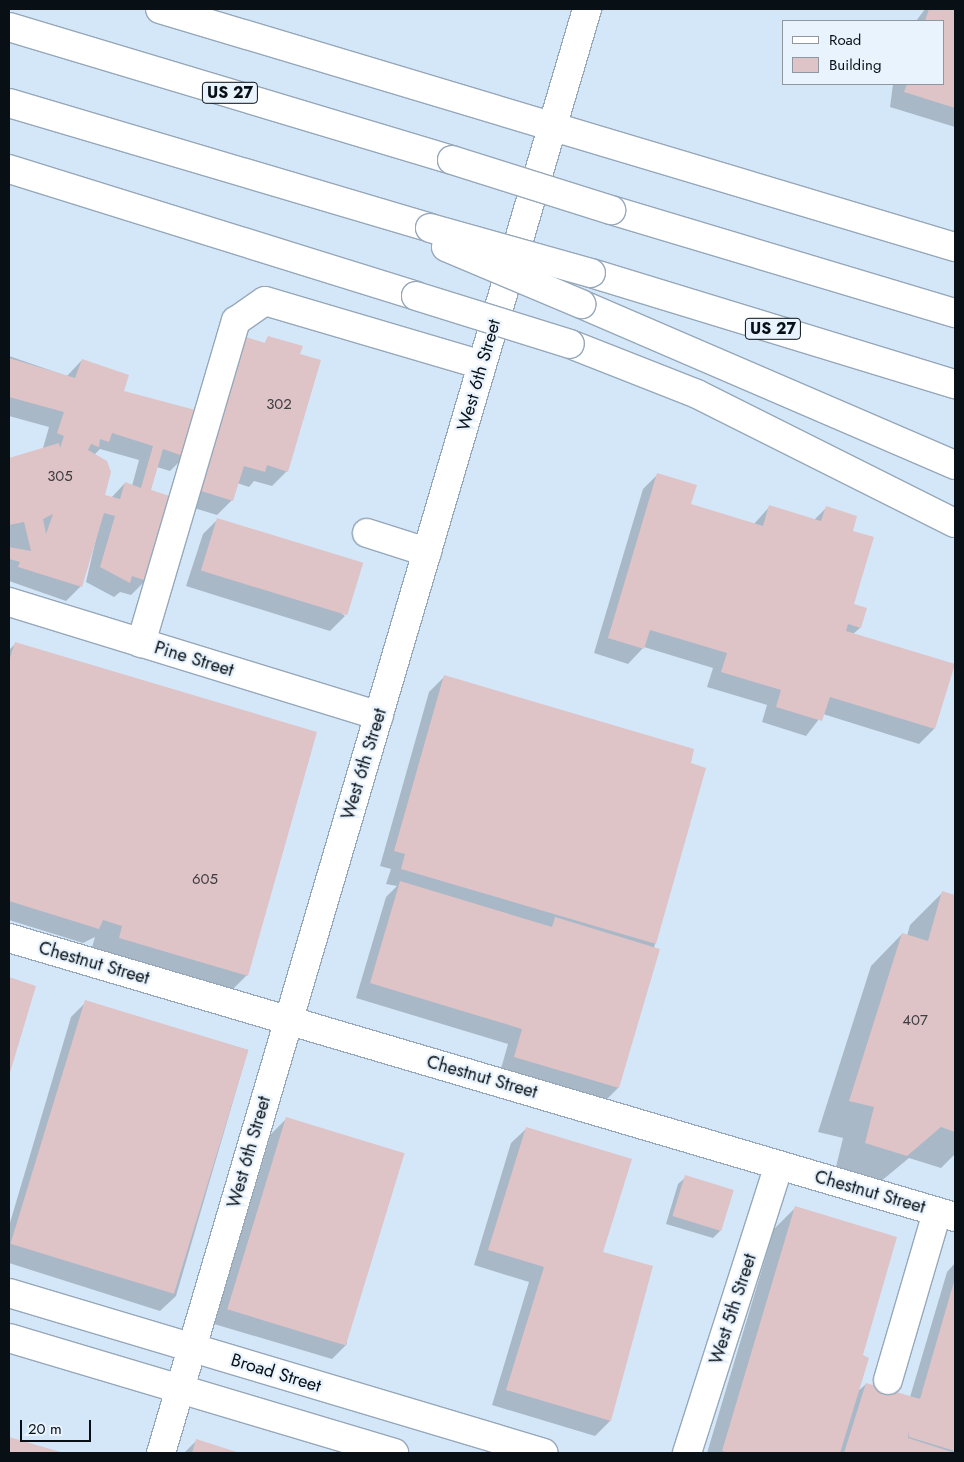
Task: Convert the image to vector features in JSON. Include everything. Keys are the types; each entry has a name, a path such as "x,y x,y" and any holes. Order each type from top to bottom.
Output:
{"main road":[{"path":"160,9 554,124 955,247"},
{"name":"West 6th Street","path":"161,1453 587,9"},
{"name":"US 27","path":"9,27 955,313"},
{"name":"US 27","path":"9,103 368,209 429,234 591,273 955,384"},
{"path":"9,169 570,344 697,394 955,523"},
{"path":"429,234 581,304 955,465"},
{"path":"141,642 236,321 265,301 482,365"},
{"path":"367,533 427,552"},
{"name":"Pine Street","path":"9,602 379,716"},
{"name":"Chestnut Street","path":"9,938 946,1214"},
{"name":"West 5th Street","path":"687,1453 779,1165"},
{"path":"888,1380 946,1214"},
{"name":"Broad Street","path":"9,1293 544,1453"},
{"path":"9,1338 394,1453"}],"building":[{"path":"929,9 955,9 955,108 904,92 907,85 944,85 944,20 925,20"},
{"path":"243,336 265,343 268,336 303,346 300,354 321,360 288,472 267,465 265,472 244,466 233,501 198,490"},
{"path":"9,358 75,378 82,359 129,375 124,391 199,411 186,457 163,449 151,490 173,497 147,581 132,576 130,583 100,567 115,516 104,513 82,587 18,567 20,562 9,559 9,547 31,551 24,522 9,525 9,458 59,443 60,448 64,436 57,433 64,412 9,397","holes":["112,433 153,446 141,488 125,482 120,499 105,495 111,472 107,461 88,450 91,444 99,447 100,439 109,442","53,514 46,534 43,519"]},
{"path":"657,473 697,485 691,504 763,526 769,505 821,521 826,506 857,516 853,531 874,537 854,604 867,608 861,628 848,624 846,631 955,664 935,729 830,697 822,721 776,707 781,690 721,672 727,653 650,630 644,649 608,638"},
{"path":"217,518 363,563 347,615 201,571"},
{"path":"15,642 317,732 248,976 119,938 122,926 103,920 99,929 9,901 9,661"},
{"path":"444,675 694,749 691,763 706,768 656,944 401,869 405,854 394,851"},
{"path":"400,881 552,927 555,917 660,949 619,1088 514,1057 522,1029 370,983"},
{"path":"942,891 955,895 955,1132 941,1127 907,1156 865,1143 874,1107 849,1101 902,933 928,941"},
{"path":"9,977 36,986 9,1076"},
{"path":"85,1000 249,1050 174,1294 10,1244"},
{"path":"286,1117 405,1153 346,1345 227,1309"},
{"path":"526,1127 632,1159 603,1252 653,1266 611,1421 506,1390 544,1267 488,1250"},
{"path":"685,1175 734,1190 721,1231 672,1216"},
{"path":"795,1206 897,1237 863,1355 869,1358 840,1453 730,1453 722,1451"},
{"path":"955,1278 955,1451 909,1437 909,1431 908,1438 955,1453 844,1453 866,1383 920,1399"},
{"path":"9,1437 64,1453 9,1453"},
{"path":"196,1439 240,1453 192,1453"}]}
